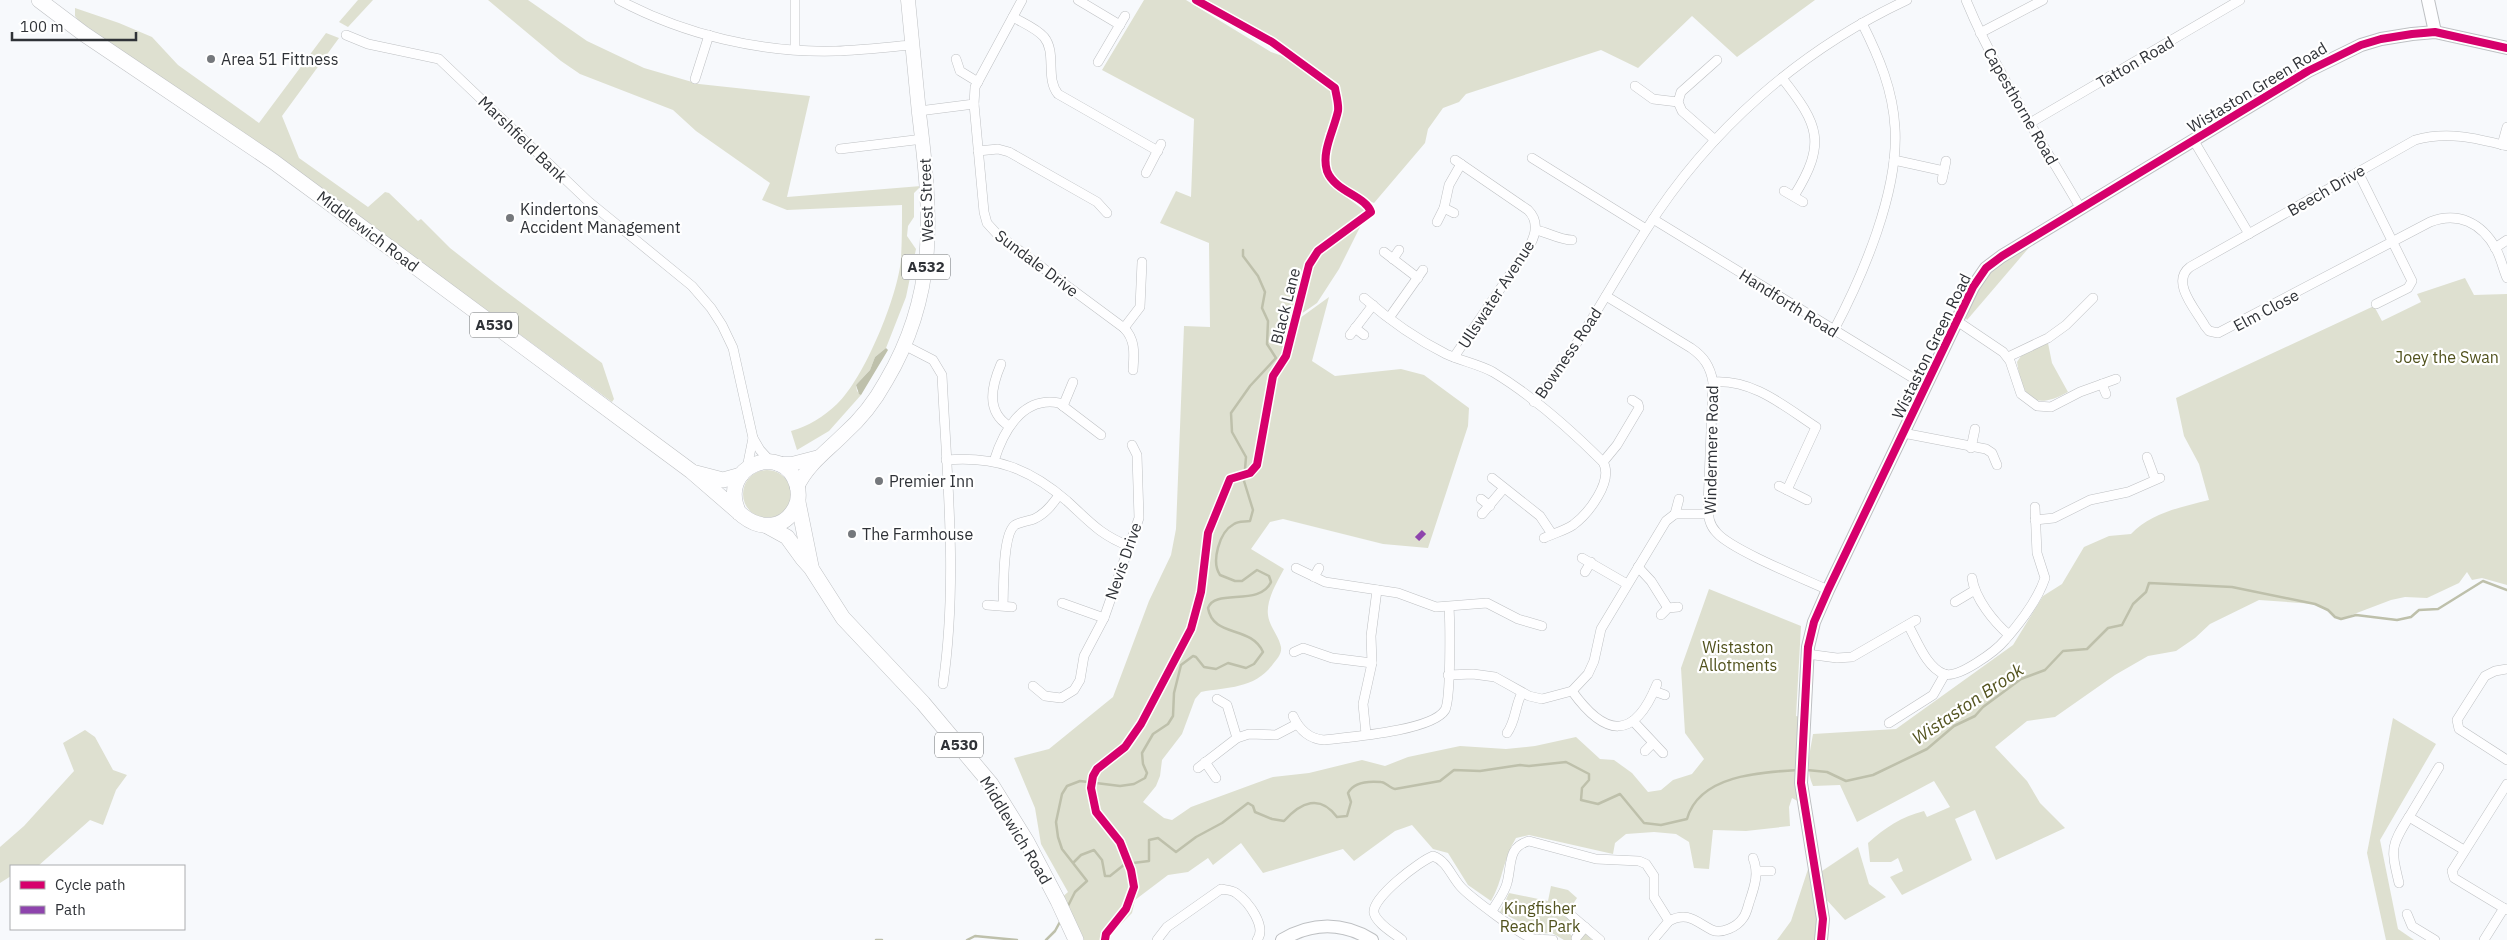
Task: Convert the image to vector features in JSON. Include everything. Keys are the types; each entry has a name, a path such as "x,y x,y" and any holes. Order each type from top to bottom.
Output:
{"highway":[{"name":"Middlewich Road","path":"39,0 84,34 274,162 691,471 740,513"},
{"path":"758,463 775,463 791,474 798,495 787,519 776,525 766,526 752,522 740,513 734,496 736,483 744,472 758,463"},
{"name":"Middlewich Road","path":"691,471 723,480 744,472"},
{"name":"Middlewich Road","path":"798,495 811,568"},
{"name":"Middlewich Road","path":"766,526 787,537 802,559 811,568 843,618 928,709 991,784 1027,842 1074,935"}],"main road":[{"name":"West Street","path":"798,495 806,470 844,435 868,409 887,380 904,345 919,303 929,241 928,186 908,0"},
{"name":"West Street","path":"775,463 792,464 819,457"}],"street":[{"path":"619,0 669,23 754,45 835,51 912,45"},
{"path":"795,0 795,49"},
{"name":"Sundale Drive","path":"1022,0 973,91 984,212 989,226 1124,328 1130,335 1134,345 1133,370"},
{"path":"1078,0 1120,25"},
{"name":"Bowness Road","path":"1603,462 1534,402 1563,366 1646,229 1687,172 1715,140 1782,78 1819,50 1907,0"},
{"name":"Capesthorne Road","path":"1966,0 1980,33 2081,209"},
{"path":"1980,33 2043,0"},
{"name":"Tatton Road","path":"2030,123 2240,0"},
{"path":"2428,0 2435,32"},
{"path":"1098,62 1126,16"},
{"path":"1013,17 1033,28 1045,38 1049,49 1052,82 1058,94 1160,148 1146,173"},
{"path":"1834,330 1853,293 1873,241 1894,160 1895,127 1890,93 1876,50 1862,24"},
{"name":"Wistaston Green Road","path":"1821,940 1823,918 1801,783 1807,654 1814,622 1973,287 1990,264 2350,48 2381,39 2435,32 2507,48"},
{"name":"Marshfield Bank","path":"346,35 368,44 440,59 588,201 692,286 712,308 733,348 753,438 744,472"},
{"path":"695,79 710,35"},
{"path":"956,59 960,71 978,82"},
{"path":"1715,140 1682,110 1678,102 1681,92 1700,77 1716,60"},
{"path":"1782,78 1807,112 1815,136 1811,166 1794,196"},
{"path":"1635,86 1653,99 1678,102"},
{"path":"919,111 974,104"},
{"path":"2505,146 2507,127"},
{"name":"Beech Drive","path":"2249,234 2407,144 2424,138 2459,135 2505,146"},
{"path":"840,150 923,139"},
{"path":"2194,141 2249,234"},
{"path":"978,151 998,149 1009,152 1097,202 1107,213"},
{"path":"1532,158 1646,229"},
{"path":"1894,160 1943,175 1946,161"},
{"name":"Ullswater Avenue","path":"1437,222 1444,208 1449,185 1458,162 1528,210 1534,219 1536,230 1530,245 1454,357"},
{"path":"2358,172 2412,283 2408,288 2376,304"},
{"path":"1784,191 1804,202"},
{"path":"1444,208 1454,213"},
{"name":"Handforth Road","path":"1653,219 1926,386"},
{"path":"2393,242 2437,220 2465,219 2477,226 2495,248 2507,278"},
{"name":"Ullswater Avenue","path":"1536,230 1565,240 1572,240"},
{"name":"Elm Close","path":"2249,234 2190,267 2182,276 2183,288 2205,326 2212,332 2224,332 2393,242"},
{"path":"2495,248 2507,240"},
{"path":"1393,259 1399,250"},
{"path":"1384,252 1421,274 1389,318"},
{"path":"1124,328 1140,307 1142,262"},
{"name":"Windermere Road","path":"1606,296 1700,354 1709,367 1713,382 1708,514 1712,527 1724,540 1828,590"},
{"path":"1364,298 1389,318 1432,346 1491,372 1534,402"},
{"path":"2008,357 2048,338 2066,325 2093,298"},
{"path":"1364,335 1352,332 1373,305"},
{"path":"1957,321 1990,341 2008,357 2020,394 2037,406 2051,407 2116,379"},
{"path":"904,345 928,356 940,368 952,570 950,620 943,684"},
{"path":"1001,364 992,387 993,403 999,418 1009,426"},
{"path":"1063,406 1073,382"},
{"path":"1713,382 1734,382 1752,388 1816,427 1783,488 1807,500"},
{"path":"2102,384 2106,394"},
{"path":"1492,478 1540,516 1548,536 1572,526 1588,509 1605,481 1606,468 1603,462 1617,445 1639,408 1638,404 1632,400"},
{"path":"994,461 1009,426 1025,410 1038,405 1054,402 1063,406 1101,435"},
{"path":"1971,448 1974,429"},
{"path":"1903,434 1990,451 1997,465"},
{"name":"Marshfield Bank","path":"753,438 775,463"},
{"name":"Nevis Drive","path":"1033,686 1040,694 1056,698 1065,696 1074,690 1080,680 1084,656 1104,618 1139,512 1137,455 1132,445"},
{"path":"2035,520 2054,518 2090,500 2128,492 2158,478 2147,457"},
{"path":"946,460 980,458 994,461 1029,475 1059,495 1102,534 1129,546"},
{"path":"1482,514 1504,488"},
{"path":"987,605 1007,606 1006,542 1010,530 1018,524 1034,519 1045,512 1059,495"},
{"path":"1481,498 1490,506"},
{"path":"1448,675 1473,674 1495,677 1522,693 1542,699 1572,691 1583,681 1592,666 1601,629 1666,522 1675,514 1679,499"},
{"path":"1908,625 1932,666 1945,674 1955,674 1963,670 1999,646 2028,608 2045,578 2037,553 2035,507"},
{"path":"1675,514 1708,514"},
{"path":"1582,558 1627,584"},
{"path":"1585,572 1591,562"},
{"path":"1296,568 1314,578 1333,584 1403,595 1428,606 1449,608 1475,602 1487,603 1518,619 1542,626"},
{"path":"1314,578 1319,568"},
{"path":"1638,568 1651,581 1668,608"},
{"path":"1972,578 1975,590 1995,622 2009,635"},
{"path":"1366,734 1363,704 1372,663 1371,636 1377,590"},
{"path":"1955,602 1975,590"},
{"name":"Nevis Drive","path":"1062,603 1104,618"},
{"path":"1661,615 1668,608 1678,607"},
{"path":"1216,778 1202,765 1237,738 1249,734 1276,735 1294,720 1304,732 1318,740 1415,727 1435,720 1447,704 1451,633 1449,608"},
{"path":"1807,654 1842,658 1852,657 1916,620"},
{"path":"1300,646 1332,658 1372,663"},
{"path":"2507,669 2495,671 2485,676 2457,720 2459,729 2507,760"},
{"path":"1893,717 1933,696 1945,674"},
{"path":"1572,691 1587,710 1603,724 1619,727 1633,721 1655,688 1665,696"},
{"path":"1507,733 1513,723 1516,707 1522,693"},
{"path":"1217,699 1228,708 1237,738"},
{"path":"1633,721 1663,753"},
{"path":"1645,751 1653,743"},
{"path":"2399,883 2392,855 2394,841 2439,767"},
{"path":"2484,940 2505,909 2454,878 2453,868 2507,784"},
{"path":"2409,817 2464,850"},
{"path":"1492,911 1507,884 1512,854 1516,848 1529,841 1596,859 1639,861 1646,864 1653,872 1654,897 1669,921"},
{"path":"1402,940 1381,923 1374,914 1375,905 1381,896 1424,860 1433,856 1441,859 1461,887 1475,900 1520,933 1533,939 1553,940"},
{"path":"1653,940 1669,921 1686,916 1700,921 1711,929 1726,930 1743,918 1757,872 1754,858"},
{"path":"1757,872 1771,871"},
{"path":"1157,940 1167,926 1221,889 1236,894 1246,903 1260,925 1261,933 1256,940"},
{"path":"1566,911 1600,940"},
{"path":"2407,914 2412,926 2434,940"},
{"path":"1282,940 1299,931 1324,925 1361,933 1372,940"},
{"path":"1576,938 1585,927"}],"green space":[{"path":"358,0 373,0 348,27 339,22"},
{"path":"488,0 528,0 587,41 644,68 699,84 810,96 787,197 921,186 914,193 914,217 908,226 907,236 916,249 906,297 886,348 875,357 870,370 856,385 857,391 861,395 829,431 797,450 791,431 804,427 816,420 837,404 858,376 868,357 887,315 894,294 901,259 902,205 787,210 762,200 770,183 696,131 673,110 580,74 561,61"},
{"name":"Wistaston Allotments","path":"1144,0 1186,0 1271,52 1297,61 1272,42 1196,0 1815,0 1737,57 1692,16 1638,68 1601,50 1466,94 1459,102 1443,108 1428,129 1425,143 1374,203 1346,190 1331,178 1327,159 1333,128 1325,133 1323,171 1333,187 1365,211 1365,217 1339,269 1317,303 1291,321 1289,329 1300,318 1329,297 1312,361 1335,376 1401,369 1424,375 1469,408 1468,426 1428,548 1383,544 1283,519 1270,522 1251,549 1284,569 1273,591 1268,609 1270,623 1280,643 1280,654 1266,672 1249,683 1231,688 1201,692 1195,699 1182,734 1162,760 1160,776 1156,786 1143,802 1164,818 1172,820 1191,807 1273,777 1309,773 1362,760 1385,766 1408,757 1460,746 1506,749 1535,746 1576,737 1600,759 1614,760 1632,773 1648,792 1661,790 1673,780 1692,774 1704,759 1685,733 1681,668 1709,589 1801,626 1796,716 1805,718 1805,805 1792,798 1789,807 1790,826 1746,831 1713,830 1709,869 1694,868 1689,842 1676,834 1654,832 1626,834 1615,843 1613,854 1529,835 1516,838 1508,853 1498,886 1491,901 1468,885 1448,853 1433,849 1412,825 1395,831 1354,861 1343,849 1263,873 1241,843 1213,865 1208,858 1188,872 1168,875 1135,900 1132,913 1112,933 1110,940 1076,940 1058,901 1068,892 1041,844 1035,808 1014,758 1049,749 1113,697 1149,601 1171,555 1176,529 1184,326 1210,327 1209,243 1160,223 1176,191 1191,197 1194,119 1102,70"},
{"path":"75,8 152,37 178,65 259,123 326,33 339,38 282,116 299,158 368,207 385,192 389,193 418,221 421,219 450,248 602,363 614,399 612,402 362,219 79,21 75,16"},
{"path":"2032,244 1967,320 1965,317 1984,277 1995,266"},
{"name":"Joey the Swan","path":"2465,278 2474,295 2507,294 2507,585 2482,578 2472,580 2467,572 2459,583 2427,598 2405,597 2391,600 2341,619 2315,604 2259,600 2210,624 2195,638 2176,651 2148,656 2115,675 2055,717 2027,721 1995,747 2027,781 2040,803 2065,828 1996,860 1975,810 1955,819 1972,860 1902,895 1890,877 1903,871 1898,858 1891,862 1870,862 1868,843 1888,827 1908,816 1924,811 1927,817 1950,807 1934,781 1857,822 1840,785 1813,786 1809,767 1813,734 1896,729 2013,645 2043,596 2062,584 2084,547 2109,536 2131,534 2157,516 2177,508 2209,500 2199,464 2184,436 2176,398 2374,306 2382,321 2421,302 2417,294"},
{"path":"2048,343 2052,363 2068,392 2046,401 2037,400 2026,392 2019,374 2017,362 2023,353"},
{"path":"762,470 772,470 784,477 791,489 791,499 784,511 772,518 762,518 754,514 747,507 743,499 743,489 747,481 754,474"},
{"path":"2393,718 2436,744 2380,840 2398,929 2414,940 2386,940 2367,853"},
{"path":"85,730 95,737 113,770 127,775 116,790 103,825 90,820 39,865 10,865 10,877 0,883 0,847 24,826 74,771 63,743"},
{"path":"1858,847 1869,884 1886,897 1845,920 1825,898 1822,871"},
{"path":"1811,860 1820,917 1818,940 1777,940 1791,921"},
{"name":"Kingfisher Reach Park","path":"1551,886 1568,890 1577,898 1571,907 1567,907 1573,920 1570,934 1576,940 1564,940 1552,933 1533,934 1523,928 1522,923 1500,912 1509,893 1548,901"},
{"path":"1585,933 1592,940 1576,940"}],"shaded area":[{"path":"886,348 888,350 861,395 859,394 856,385 870,370 875,357"}],"waterway":[{"path":"1067,908 1075,892 1087,881 1062,849 1058,837 1056,822 1062,794 1067,786 1080,781 1120,786 1134,784 1145,778 1147,773 1143,764 1142,753 1153,734 1168,724 1173,716 1174,693 1181,665 1193,656 1204,667 1216,669 1228,663 1246,668 1254,664 1263,652 1250,638 1217,624 1211,617 1208,608 1212,602 1219,599 1258,594 1271,582 1269,576 1257,570 1242,581 1235,581 1220,575 1216,563 1218,548 1224,534 1236,523 1250,521 1253,510 1244,481 1246,457 1232,432 1231,413 1250,386 1276,358 1267,344 1268,321 1262,308 1265,292 1258,276 1243,256 1243,250"},
{"name":"Wistaston Brook","path":"1807,770 1827,772 1846,781 1873,775 1927,749 1954,726 1975,716 1983,707 2021,679 2045,670 2063,651 2087,649 2108,628 2122,625 2133,604 2146,592 2149,583 2232,587 2315,604 2341,619 2356,615 2397,620 2411,617 2419,610 2438,609 2483,581 2507,590"},
{"name":"Wistaston Brook","path":"1074,862 1081,855 1094,850 1102,860 1105,876 1110,876 1125,864 1149,861 1149,840 1158,838 1176,852 1196,837 1222,823 1248,803 1253,806 1255,812 1272,819 1284,821 1297,809 1310,803 1324,805 1337,817 1347,816 1351,802 1348,793 1358,784 1381,782 1395,789 1440,781 1454,770 1480,771 1520,765 1529,766 1566,762 1589,774 1589,780 1582,788 1581,800 1598,804 1620,794 1644,823 1661,825 1687,819 1694,804 1704,793 1733,779 1767,772 1799,770"},
{"path":"1046,940 1055,931 1061,920"},
{"path":"967,940 975,936 1017,940"},
{"path":"876,940 882,940"}],"marked path":[{"path":"1417,539 1424,532"}],"cycle path":[{"name":"Black Lane","path":"1105,940 1106,934 1126,909 1134,887 1131,870 1120,842 1096,812 1091,788 1093,776 1097,769 1125,747 1141,724 1191,629 1201,592 1208,533 1230,479 1250,473 1257,465 1273,376 1286,356 1309,265 1318,251 1371,212 1363,202 1337,184 1327,171 1327,149 1338,111 1335,88 1272,42 1196,0"},
{"path":"1821,940 1823,919 1801,783 1808,647 1814,622 1973,287 1986,268 2002,256 2308,71 2361,45 2381,39 2435,32 2507,48"}],"place":[{"name":"Area 51 Fittness","path":"211,59"},
{"name":"Kindertons Accident Management","path":"510,218"},
{"name":"Premier Inn","path":"879,481"},
{"name":"The Farmhouse","path":"852,534"}]}
